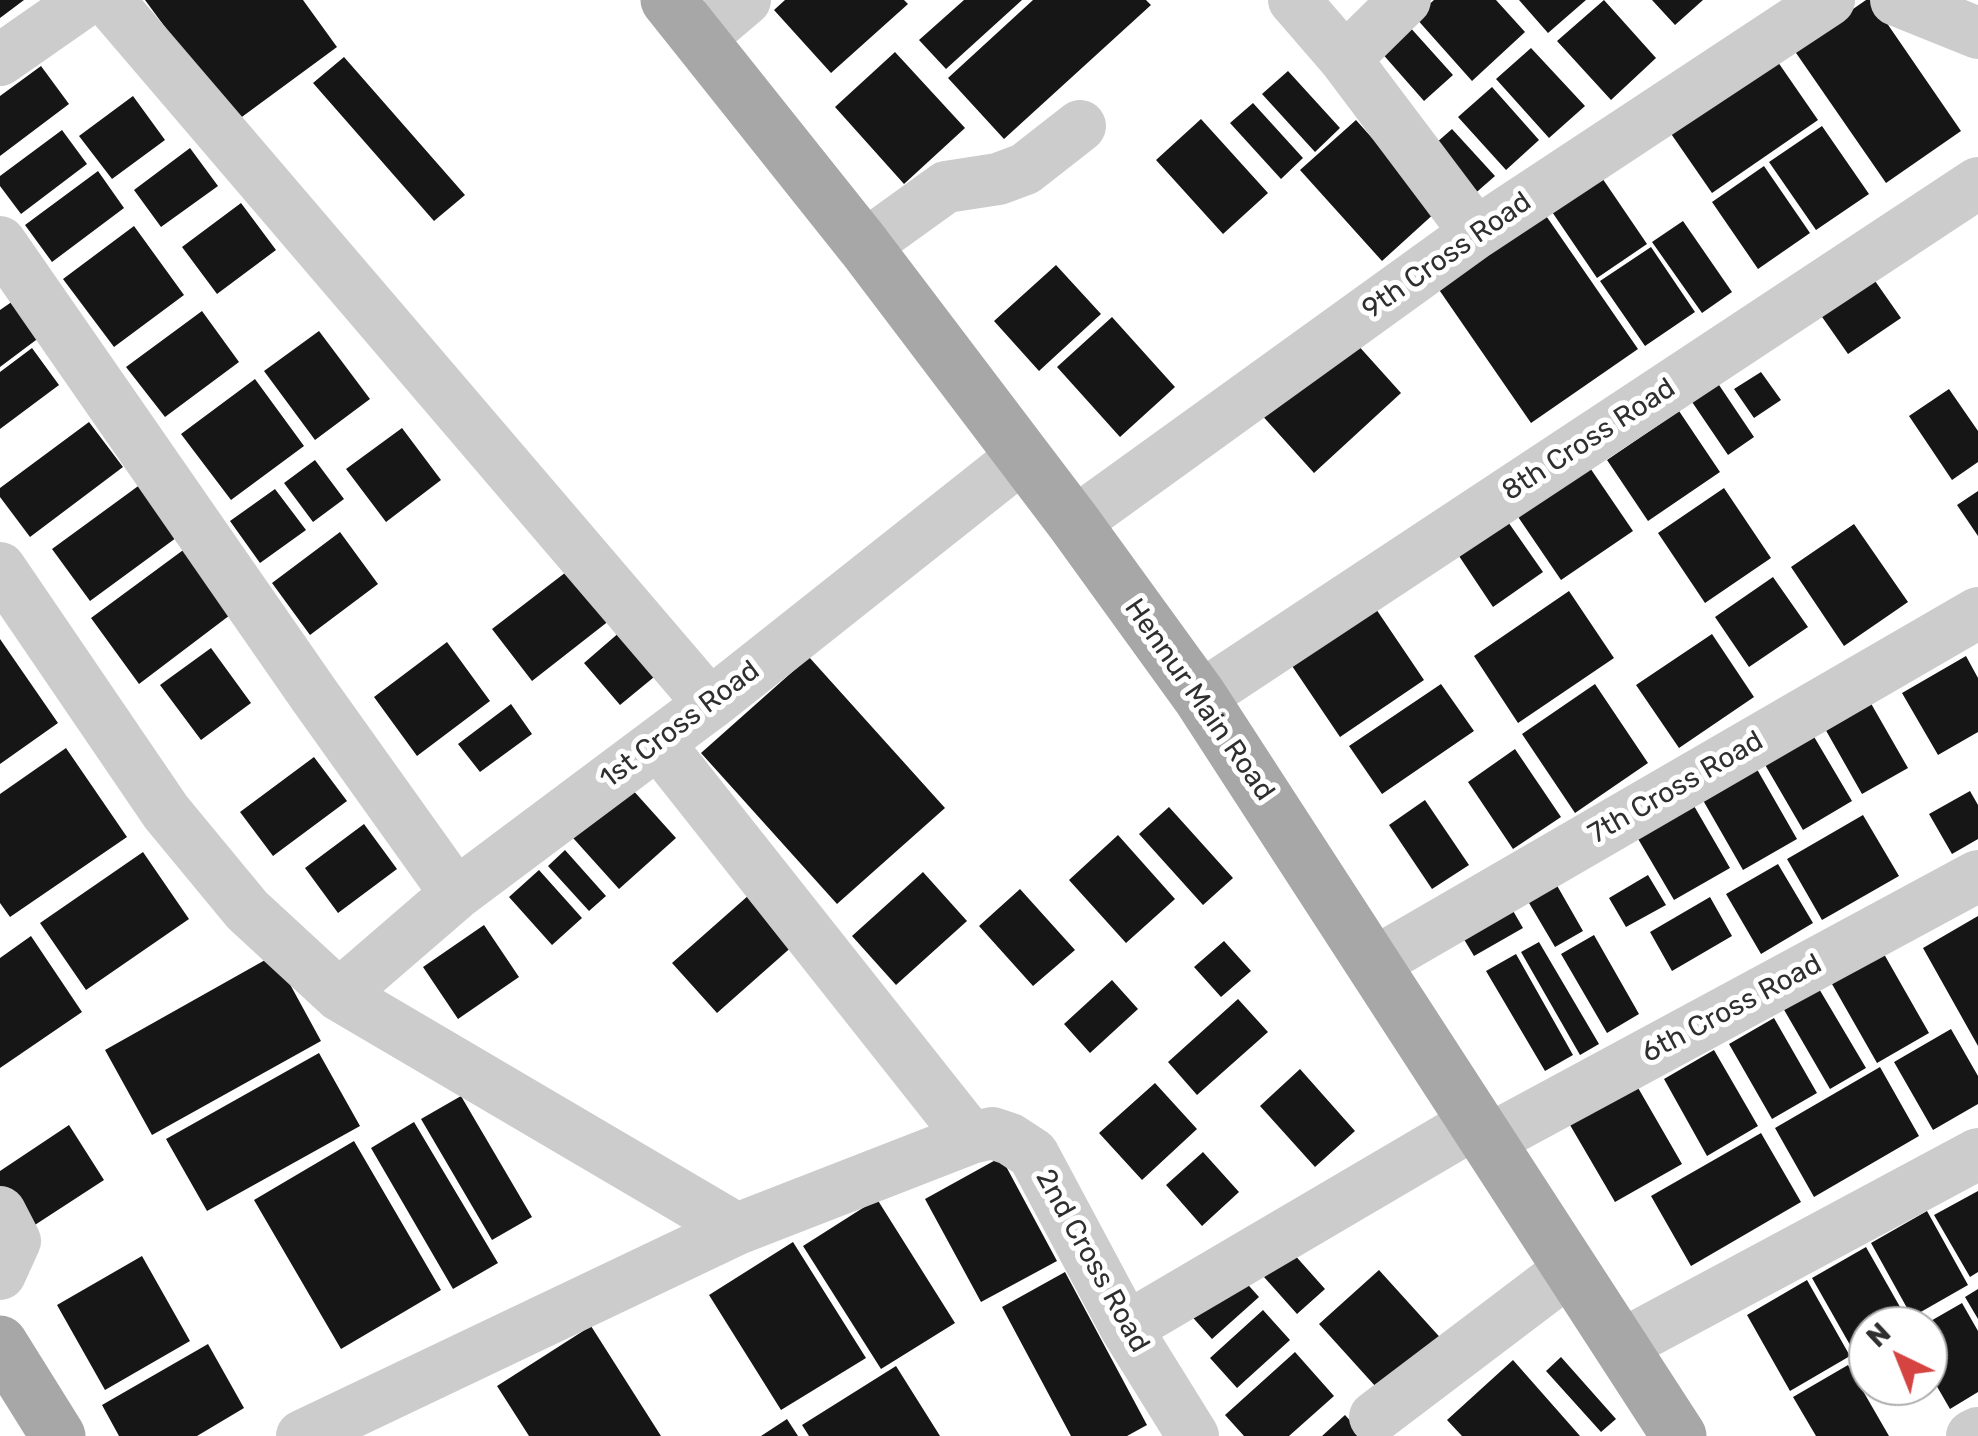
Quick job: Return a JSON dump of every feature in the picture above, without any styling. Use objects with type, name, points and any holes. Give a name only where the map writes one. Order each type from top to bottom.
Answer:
[{"type":"main road","name":"Hennur Main Road","points":[[683,19],[864,246],[1200,697],[1679,1436]]},
{"type":"main road","points":[[8,1373],[58,1436]]},
{"type":"street","points":[[683,19],[745,0]]},
{"type":"street","points":[[1294,0],[1345,59],[1476,233]]},
{"type":"street","points":[[1345,59],[1406,0]]},
{"type":"street","name":"9th Cross Road","points":[[1074,523],[1476,233],[1829,0]]},
{"type":"street","points":[[0,60],[83,2],[710,704]]},
{"type":"street","points":[[864,246],[946,187],[998,179],[1025,169],[1080,126]]},
{"type":"street","name":"8th Cross Road","points":[[1200,697],[1978,183]]},
{"type":"street","points":[[0,242],[456,894]]},
{"type":"street","name":"1st Cross Road","points":[[339,995],[456,894],[710,704],[1023,456]]},
{"type":"street","points":[[0,568],[166,812],[247,910],[339,995],[736,1229]]},
{"type":"street","name":"7th Cross Road","points":[[1374,963],[1978,613]]},
{"type":"street","points":[[658,743],[971,1138]]},
{"type":"street","name":"6th Cross Road","points":[[1126,1328],[1481,1132],[1978,876]]},
{"type":"street","name":"2nd Cross Road","points":[[302,1436],[736,1229],[992,1133],[1033,1154],[1126,1328],[1193,1436]]},
{"type":"street","points":[[1620,1346],[1978,1154]]},
{"type":"street","points":[[0,1212],[15,1241],[0,1274]]},
{"type":"street","points":[[1374,1418],[1569,1270]]},
{"type":"building","points":[[0,0],[24,0],[0,18]]},
{"type":"building","points":[[145,0],[303,0],[337,47],[235,122]]},
{"type":"building","points":[[785,0],[904,0],[908,4],[831,73],[774,10]]},
{"type":"building","points":[[964,0],[1022,0],[946,69],[919,40]]},
{"type":"building","points":[[1033,0],[1146,0],[1151,5],[1004,139],[948,78]]},
{"type":"building","points":[[1434,0],[1496,0],[1525,32],[1472,81],[1415,17]]},
{"type":"building","points":[[1519,0],[1586,0],[1548,33]]},
{"type":"building","points":[[1604,0],[1656,58],[1611,100],[1557,41]]},
{"type":"building","points":[[1652,0],[1703,0],[1675,25]]},
{"type":"building","points":[[1871,0],[1961,131],[1886,183],[1794,50]]},
{"type":"building","points":[[1408,25],[1453,75],[1424,101],[1380,51]]},
{"type":"building","points":[[1531,48],[1585,106],[1549,138],[1496,79]]},
{"type":"building","points":[[895,52],[965,128],[904,184],[835,107]]},
{"type":"building","points":[[1771,52],[1818,120],[1712,193],[1665,125]]},
{"type":"building","points":[[344,57],[465,195],[434,221],[313,83]]},
{"type":"building","points":[[41,66],[69,104],[0,156],[0,96]]},
{"type":"building","points":[[1288,71],[1340,128],[1315,152],[1262,94]]},
{"type":"building","points":[[1492,87],[1539,140],[1506,170],[1458,117]]},
{"type":"building","points":[[133,96],[165,140],[112,179],[79,136]]},
{"type":"building","points":[[1253,103],[1303,158],[1281,179],[1230,123]]},
{"type":"building","points":[[1201,119],[1268,193],[1223,234],[1156,160]]},
{"type":"building","points":[[1356,120],[1437,211],[1382,261],[1300,170]]},
{"type":"building","points":[[1822,126],[1869,194],[1816,230],[1769,162]]},
{"type":"building","points":[[1452,129],[1495,176],[1471,197],[1428,150]]},
{"type":"building","points":[[62,130],[87,164],[21,214],[0,186],[0,176]]},
{"type":"building","points":[[190,148],[218,186],[161,227],[134,190]]},
{"type":"building","points":[[1764,166],[1810,233],[1758,269],[1712,202]]},
{"type":"building","points":[[1596,169],[1647,244],[1597,278],[1546,203]]},
{"type":"building","points":[[98,171],[124,208],[52,262],[25,225]]},
{"type":"building","points":[[241,203],[276,250],[217,294],[182,247]]},
{"type":"building","points":[[1540,207],[1638,349],[1531,423],[1433,281]]},
{"type":"building","points":[[1683,221],[1732,292],[1702,313],[1652,242]]},
{"type":"building","points":[[134,226],[184,295],[114,347],[63,279]]},
{"type":"building","points":[[1651,247],[1695,312],[1645,346],[1600,281]]},
{"type":"building","points":[[1056,265],[1101,314],[1039,371],[994,321]]},
{"type":"building","points":[[1873,278],[1901,318],[1848,354],[1820,314]]},
{"type":"building","points":[[13,301],[40,337],[0,367],[0,310]]},
{"type":"building","points":[[202,311],[239,362],[165,417],[126,367]]},
{"type":"building","points":[[1112,317],[1175,387],[1120,437],[1057,367]]},
{"type":"building","points":[[319,331],[370,399],[315,440],[264,371]]},
{"type":"building","points":[[1347,333],[1401,393],[1314,473],[1259,412]]},
{"type":"building","points":[[32,348],[59,385],[0,429],[0,372]]},
{"type":"building","points":[[1761,372],[1781,400],[1754,418],[1734,389]]},
{"type":"building","points":[[255,379],[304,446],[231,500],[181,434]]},
{"type":"building","points":[[1715,379],[1754,437],[1728,455],[1688,396]]},
{"type":"building","points":[[1949,389],[1978,431],[1978,462],[1952,480],[1909,416]]},
{"type":"building","points":[[1679,411],[1720,472],[1648,521],[1607,460]]},
{"type":"building","points":[[89,422],[123,467],[30,537],[0,497],[0,488]]},
{"type":"building","points":[[402,428],[441,480],[386,522],[346,469]]},
{"type":"building","points":[[1584,459],[1633,531],[1561,580],[1512,508]]},
{"type":"building","points":[[315,460],[344,499],[313,522],[284,483]]},
{"type":"building","points":[[141,484],[180,535],[90,601],[52,549]]},
{"type":"building","points":[[1724,488],[1771,558],[1705,603],[1658,533]]},
{"type":"building","points":[[275,489],[306,530],[260,563],[230,521]]},
{"type":"building","points":[[1978,491],[1978,536],[1957,505]]},
{"type":"building","points":[[1506,519],[1543,572],[1493,607],[1457,553]]},
{"type":"building","points":[[1854,524],[1908,602],[1844,646],[1791,567]]},
{"type":"building","points":[[340,532],[378,584],[310,635],[272,583]]},
{"type":"building","points":[[190,545],[238,609],[139,684],[91,618]]},
{"type":"building","points":[[570,569],[610,620],[532,681],[492,629]]},
{"type":"building","points":[[1773,577],[1808,627],[1749,667],[1715,617]]},
{"type":"building","points":[[1569,591],[1614,658],[1518,723],[1474,656]]},
{"type":"building","points":[[1372,603],[1424,680],[1340,737],[1288,660]]},
{"type":"building","points":[[628,625],[665,668],[620,705],[584,663]]},
{"type":"building","points":[[1712,634],[1754,697],[1679,748],[1636,685]]},
{"type":"building","points":[[0,639],[58,723],[0,764]]},
{"type":"building","points":[[447,642],[490,701],[417,756],[374,697]]},
{"type":"building","points":[[211,648],[251,703],[201,740],[160,685]]},
{"type":"building","points":[[1966,656],[1978,678],[1978,732],[1938,755],[1902,693]]},
{"type":"building","points":[[809,657],[945,808],[837,904],[701,753]]},
{"type":"building","points":[[1441,684],[1474,731],[1382,794],[1349,746]]},
{"type":"building","points":[[1595,684],[1648,763],[1575,813],[1522,734]]},
{"type":"building","points":[[1869,700],[1908,768],[1862,794],[1824,727]]},
{"type":"building","points":[[511,704],[532,734],[480,772],[458,744]]},
{"type":"building","points":[[1813,735],[1852,801],[1803,830],[1764,763]]},
{"type":"building","points":[[66,748],[127,837],[10,917],[0,903],[0,794]]},
{"type":"building","points":[[1515,749],[1561,817],[1513,849],[1468,782]]},
{"type":"building","points":[[314,757],[347,801],[273,856],[240,812]]},
{"type":"building","points":[[1754,764],[1797,839],[1743,870],[1700,795]]},
{"type":"building","points":[[622,778],[676,838],[619,889],[565,829]]},
{"type":"building","points":[[1970,791],[1978,805],[1978,839],[1952,854],[1929,814]]},
{"type":"building","points":[[1690,799],[1730,868],[1674,900],[1634,832]]},
{"type":"building","points":[[1425,800],[1469,865],[1432,889],[1389,825]]},
{"type":"building","points":[[1169,807],[1233,878],[1203,905],[1139,834]]},
{"type":"building","points":[[1863,815],[1899,876],[1822,920],[1787,859]]},
{"type":"building","points":[[364,824],[397,869],[338,913],[305,868]]},
{"type":"building","points":[[1118,835],[1175,899],[1126,943],[1069,880]]},
{"type":"building","points":[[565,850],[606,896],[589,911],[548,866]]},
{"type":"building","points":[[143,852],[189,919],[86,990],[40,923]]},
{"type":"building","points":[[1778,864],[1813,923],[1761,954],[1726,894]]},
{"type":"building","points":[[539,870],[582,918],[552,945],[509,897]]},
{"type":"building","points":[[923,872],[967,921],[896,985],[852,936]]},
{"type":"building","points":[[1551,875],[1583,931],[1555,947],[1522,891]]},
{"type":"building","points":[[1648,875],[1666,905],[1626,927],[1609,898]]},
{"type":"building","points":[[1020,889],[1075,950],[1033,986],[979,926]]},
{"type":"building","points":[[749,895],[795,944],[717,1013],[672,963]]},
{"type":"building","points":[[1505,897],[1523,928],[1474,956],[1456,926]]},
{"type":"building","points":[[1710,897],[1732,936],[1672,971],[1650,932]]},
{"type":"building","points":[[1978,916],[1978,1046],[1923,948]]},
{"type":"building","points":[[484,925],[519,977],[458,1019],[423,967]]},
{"type":"building","points":[[1594,935],[1639,1014],[1607,1033],[1561,954]]},
{"type":"building","points":[[31,936],[82,1012],[0,1068],[0,958]]},
{"type":"building","points":[[1224,941],[1251,971],[1221,997],[1194,967]]},
{"type":"building","points":[[1539,942],[1599,1044],[1580,1055],[1521,952]]},
{"type":"building","points":[[1880,947],[1929,1033],[1877,1063],[1828,977]]},
{"type":"building","points":[[1516,954],[1573,1055],[1545,1071],[1486,971]]},
{"type":"building","points":[[274,955],[321,1041],[152,1135],[105,1050]]},
{"type":"building","points":[[1112,980],[1138,1009],[1090,1053],[1064,1024]]},
{"type":"building","points":[[1818,987],[1866,1068],[1830,1089],[1783,1008]]},
{"type":"building","points":[[1238,999],[1268,1032],[1197,1095],[1168,1062]]},
{"type":"building","points":[[1774,1018],[1817,1093],[1772,1119],[1729,1044]]},
{"type":"building","points":[[1951,1029],[1978,1076],[1978,1104],[1933,1130],[1894,1062]]},
{"type":"building","points":[[1714,1050],[1758,1126],[1707,1156],[1664,1079]]},
{"type":"building","points":[[319,1053],[360,1126],[207,1211],[166,1139]]},
{"type":"building","points":[[1880,1067],[1919,1136],[1814,1197],[1775,1128]]},
{"type":"building","points":[[1300,1069],[1355,1131],[1315,1167],[1260,1106]]},
{"type":"building","points":[[1155,1083],[1197,1129],[1142,1180],[1099,1133]]},
{"type":"building","points":[[1637,1086],[1682,1164],[1615,1202],[1570,1125]]},
{"type":"building","points":[[461,1096],[532,1217],[492,1240],[421,1119]]},
{"type":"building","points":[[414,1122],[498,1263],[453,1289],[371,1148]]},
{"type":"building","points":[[69,1125],[104,1180],[21,1234],[0,1201],[0,1171]]},
{"type":"building","points":[[1761,1133],[1801,1202],[1691,1266],[1651,1196]]},
{"type":"building","points":[[354,1141],[441,1290],[341,1349],[254,1200]]},
{"type":"building","points":[[1203,1152],[1239,1192],[1202,1226],[1166,1185]]},
{"type":"building","points":[[1001,1157],[1057,1261],[981,1302],[925,1199]]},
{"type":"building","points":[[1978,1191],[1978,1272],[1970,1277],[1934,1215]]},
{"type":"building","points":[[877,1199],[955,1323],[881,1369],[803,1246]]},
{"type":"building","points":[[1927,1211],[1968,1285],[1931,1306],[1906,1306],[1871,1243]]},
{"type":"building","points":[[793,1242],[866,1358],[781,1410],[709,1295]]},
{"type":"building","points":[[1866,1247],[1899,1306],[1848,1306],[1848,1341],[1812,1278]]},
{"type":"building","points":[[1292,1252],[1325,1289],[1297,1314],[1264,1277]]},
{"type":"building","points":[[142,1256],[190,1341],[105,1390],[57,1305]]},
{"type":"building","points":[[1233,1268],[1259,1297],[1212,1339],[1187,1311]]},
{"type":"building","points":[[1379,1270],[1446,1344],[1386,1398],[1319,1324]]},
{"type":"building","points":[[1065,1272],[1147,1425],[1127,1436],[1071,1436],[1002,1307]]},
{"type":"building","points":[[1807,1280],[1848,1357],[1790,1391],[1747,1315]]},
{"type":"building","points":[[1978,1289],[1978,1319],[1965,1297]]},
{"type":"building","points":[[1962,1303],[1978,1331],[1978,1392],[1950,1409],[1948,1406],[1948,1311]]},
{"type":"building","points":[[1263,1310],[1290,1340],[1237,1388],[1210,1358]]},
{"type":"building","points":[[591,1326],[661,1436],[529,1436],[497,1386]]},
{"type":"building","points":[[208,1344],[244,1408],[197,1436],[119,1436],[102,1405]]},
{"type":"building","points":[[1295,1352],[1334,1396],[1289,1436],[1244,1436],[1225,1415]]},
{"type":"building","points":[[1561,1357],[1616,1419],[1601,1432],[1546,1371]]},
{"type":"building","points":[[1513,1360],[1580,1436],[1462,1436],[1447,1420]]},
{"type":"building","points":[[1848,1365],[1848,1406],[1872,1406],[1889,1436],[1816,1436],[1793,1397]]},
{"type":"building","points":[[896,1366],[940,1436],[809,1436],[802,1425]]},
{"type":"building","points":[[1345,1415],[1364,1436],[1322,1436]]},
{"type":"building","points":[[787,1419],[798,1436],[761,1436]]}]
